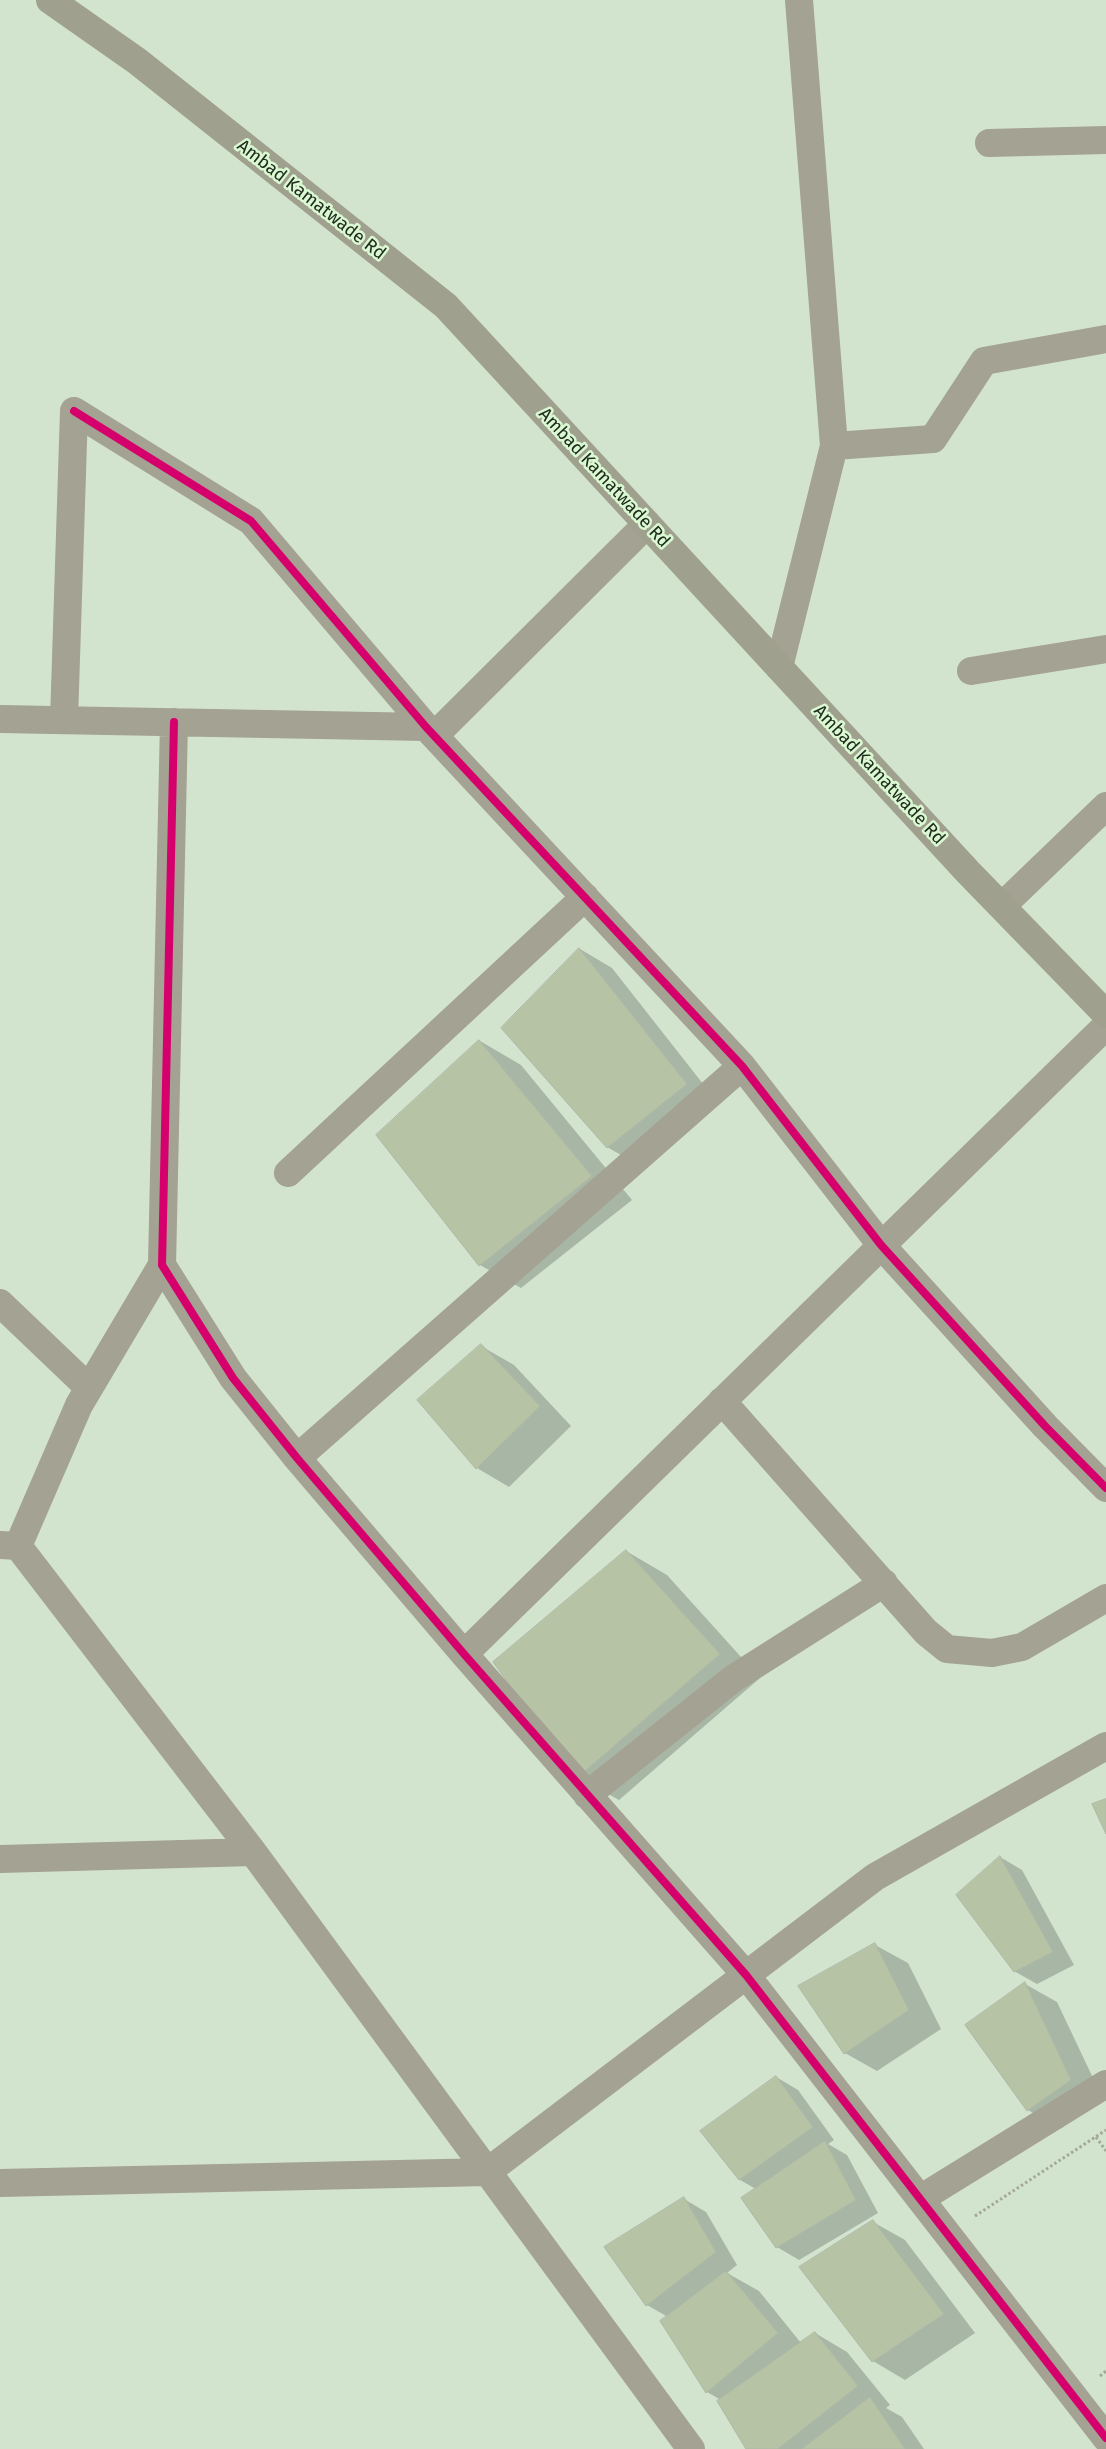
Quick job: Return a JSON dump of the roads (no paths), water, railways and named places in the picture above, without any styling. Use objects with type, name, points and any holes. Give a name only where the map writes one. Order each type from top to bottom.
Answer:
[{"type":"street","name":"Ambad Kamatwade Rd","points":[[50,0],[136,60],[446,306],[1002,906],[1106,1014]]},
{"type":"street","points":[[780,667],[834,446],[799,0]]},
{"type":"street","points":[[989,143],[1106,140]]},
{"type":"street","points":[[834,446],[933,439],[984,361],[1106,338]]},
{"type":"street","points":[[64,720],[74,411],[251,521],[430,731],[742,1066],[881,1245],[1045,1426],[1106,1488]]},
{"type":"street","points":[[0,719],[174,722],[430,731],[647,524]]},
{"type":"street","points":[[971,671],[1106,649]]},
{"type":"street","points":[[174,722],[162,1265],[79,1405],[9,1546],[253,1852],[691,2449]]},
{"type":"street","points":[[1002,906],[1106,806]]},
{"type":"street","points":[[288,1173],[585,897]]},
{"type":"street","points":[[464,1654],[1106,1026]]},
{"type":"street","points":[[297,1458],[742,1066]]},
{"type":"street","points":[[162,1265],[233,1378],[297,1458],[464,1654],[746,1975],[1106,2438]]},
{"type":"street","points":[[0,1303],[89,1388]]},
{"type":"street","points":[[722,1401],[926,1632],[947,1649],[992,1653],[1022,1647],[1106,1598]]},
{"type":"street","points":[[587,1795],[734,1678],[884,1583]]},
{"type":"street","points":[[0,2183],[487,2172],[875,1877],[1106,1746]]},
{"type":"street","points":[[0,1859],[253,1852]]},
{"type":"street","points":[[920,2199],[1106,2084]]}]
